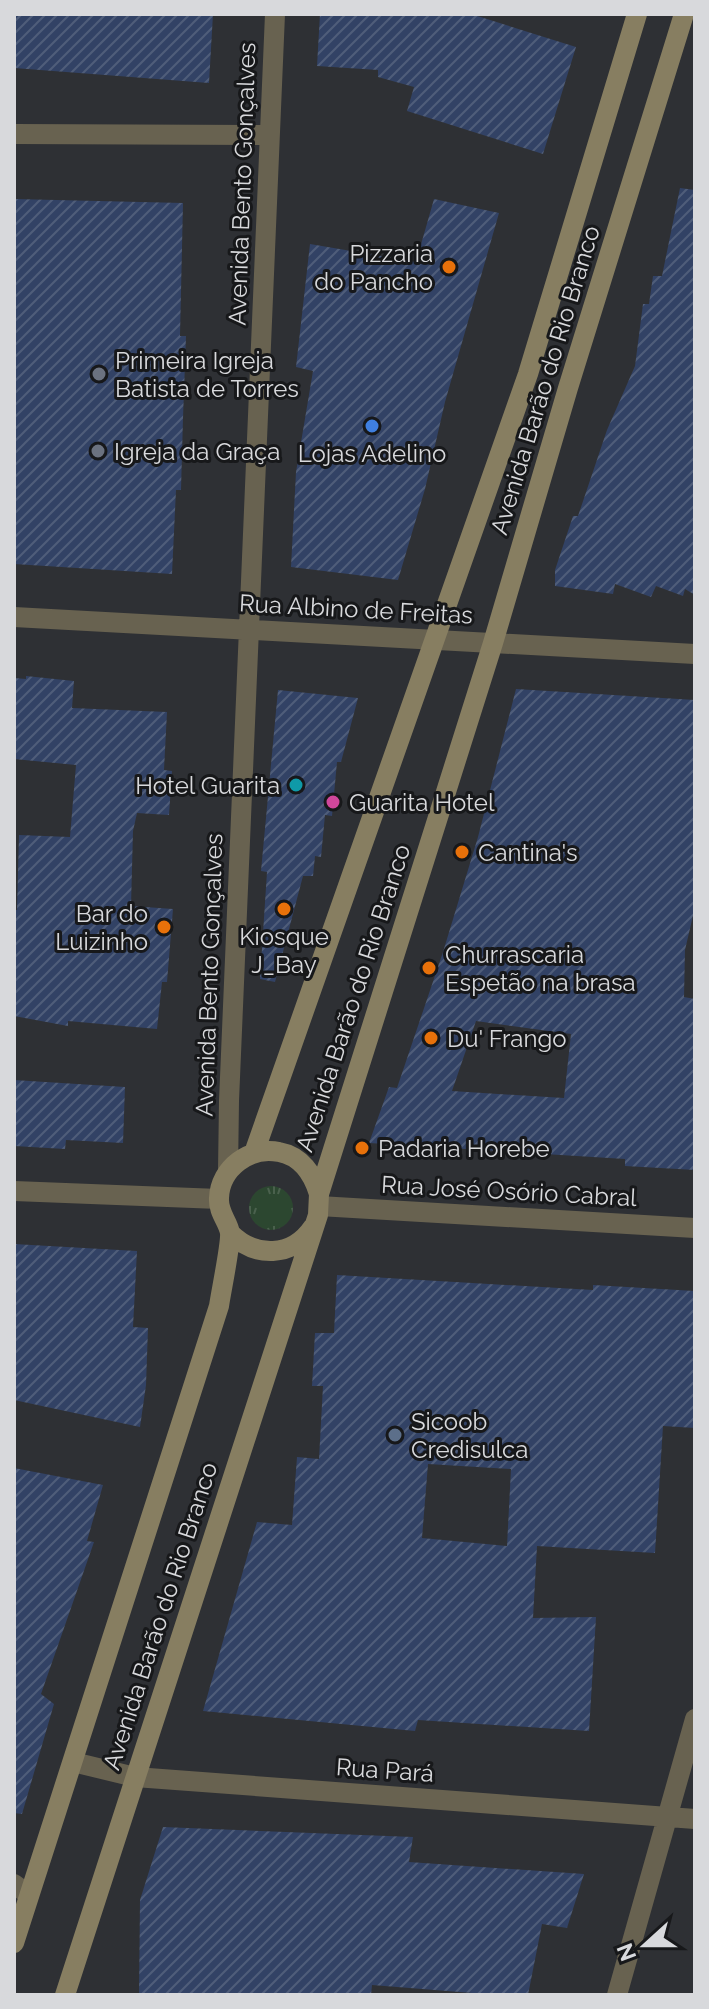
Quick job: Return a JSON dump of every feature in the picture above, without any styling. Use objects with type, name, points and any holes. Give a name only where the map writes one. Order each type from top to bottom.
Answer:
[{"type":"main road","name":"Avenida Barão do Rio Branco","points":[[254,1153],[528,374],[637,14]]},
{"type":"main road","name":"Avenida Barão do Rio Branco","points":[[65,1995],[318,1208],[684,14]]},
{"type":"main road","points":[[219,1199],[221,1184],[228,1171],[254,1153],[283,1152],[307,1168],[315,1180],[318,1208],[298,1243],[275,1252],[250,1248],[230,1233]]},
{"type":"main road","name":"Avenida Barão do Rio Branco","points":[[14,1943],[21,1889],[73,1762],[219,1306],[230,1233],[221,1217],[219,1199]]},
{"type":"street","name":"Avenida Bento Gonçalves","points":[[228,1171],[275,14]]},
{"type":"street","points":[[14,134],[269,135]]},
{"type":"street","name":"Rua Albino de Freitas","points":[[14,617],[695,654]]},
{"type":"street","points":[[14,1191],[219,1199]]},
{"type":"street","name":"Rua José Osório Cabral","points":[[318,1208],[695,1228]]},
{"type":"street","points":[[617,1995],[695,1719]]},
{"type":"street","name":"Rua Pará","points":[[73,1762],[135,1777],[695,1819]]},
{"type":"green space","points":[[271,1186],[287,1192],[293,1208],[287,1224],[271,1230],[255,1224],[249,1208],[255,1192]]},
{"type":"building","points":[[14,14],[213,14],[209,83],[14,68]]},
{"type":"building","points":[[320,14],[471,14],[576,47],[543,154],[407,111],[414,87],[378,77],[378,70],[317,66]]},
{"type":"building","points":[[680,188],[695,190],[695,595],[685,589],[683,596],[656,586],[651,597],[615,584],[613,594],[555,586],[555,570],[573,516],[578,516],[607,430],[635,366],[643,304],[649,304],[653,276],[662,276]]},
{"type":"building","points":[[14,199],[183,203],[180,336],[186,336],[181,490],[176,490],[172,574],[14,564]]},
{"type":"building","points":[[434,199],[499,213],[398,580],[291,567],[296,472],[313,371],[296,367],[310,244],[416,262]]},
{"type":"building","points":[[26,676],[74,681],[72,708],[167,712],[164,770],[172,771],[169,815],[137,813],[133,831],[131,906],[173,909],[167,982],[162,982],[157,1029],[68,1021],[68,1026],[14,1016],[14,910],[17,910],[19,835],[70,837],[76,765],[14,759],[14,678],[26,679]]},
{"type":"building","points":[[516,689],[695,700],[695,907],[685,950],[684,997],[695,999],[695,1170],[625,1166],[625,1159],[369,1143],[389,1087],[397,1088],[478,837]],"holes":[[[476,1021],[571,1034],[564,1098],[452,1091]]]},
{"type":"building","name":"Hotel Guarita","points":[[278,690],[358,698],[341,762],[337,762],[332,816],[325,815],[321,857],[315,856],[313,876],[303,876],[275,982],[260,979],[267,872],[261,871]]},
{"type":"building","points":[[14,1080],[125,1087],[123,1143],[66,1140],[65,1149],[14,1146]]},
{"type":"building","points":[[14,1244],[137,1251],[133,1327],[148,1328],[146,1385],[140,1427],[14,1400]]},
{"type":"building","points":[[337,1275],[593,1290],[593,1285],[695,1291],[695,1428],[663,1426],[655,1553],[537,1546],[533,1618],[596,1617],[589,1731],[418,1720],[415,1731],[203,1711],[257,1522],[292,1525],[297,1457],[319,1459],[323,1386],[312,1386],[315,1333],[334,1333]],"holes":[[[428,1464],[511,1469],[507,1546],[422,1538]]]},
{"type":"building","points":[[14,1468],[103,1485],[87,1541],[94,1542],[41,1694],[54,1704],[22,1814],[14,1813]]},
{"type":"building","points":[[163,1827],[413,1837],[409,1862],[584,1874],[567,1928],[542,1924],[528,1995],[372,1985],[371,1995],[139,1995],[140,1900]]},
{"type":"place","name":"Pizzaria do Pancho","points":[[449,267]]},
{"type":"place","name":"Primeira Igreja Batista de Torres","points":[[99,374]]},
{"type":"place","name":"Lojas Adelino","points":[[372,426]]},
{"type":"place","name":"Igreja da Graça","points":[[98,451]]},
{"type":"place","name":"Hotel Guarita","points":[[296,785]]},
{"type":"place","name":"Guarita Hotel","points":[[333,802]]},
{"type":"place","name":"Cantina's","points":[[462,852]]},
{"type":"place","name":"Kiosque J_Bay","points":[[284,909]]},
{"type":"place","name":"Bar do Luizinho","points":[[164,927]]},
{"type":"place","name":"Churrascaria Espetão na brasa","points":[[429,968]]},
{"type":"place","name":"Du' Frango","points":[[431,1038]]},
{"type":"place","name":"Padaria Horebe","points":[[362,1148]]},
{"type":"place","name":"Sicoob Credisulca","points":[[395,1435]]}]
